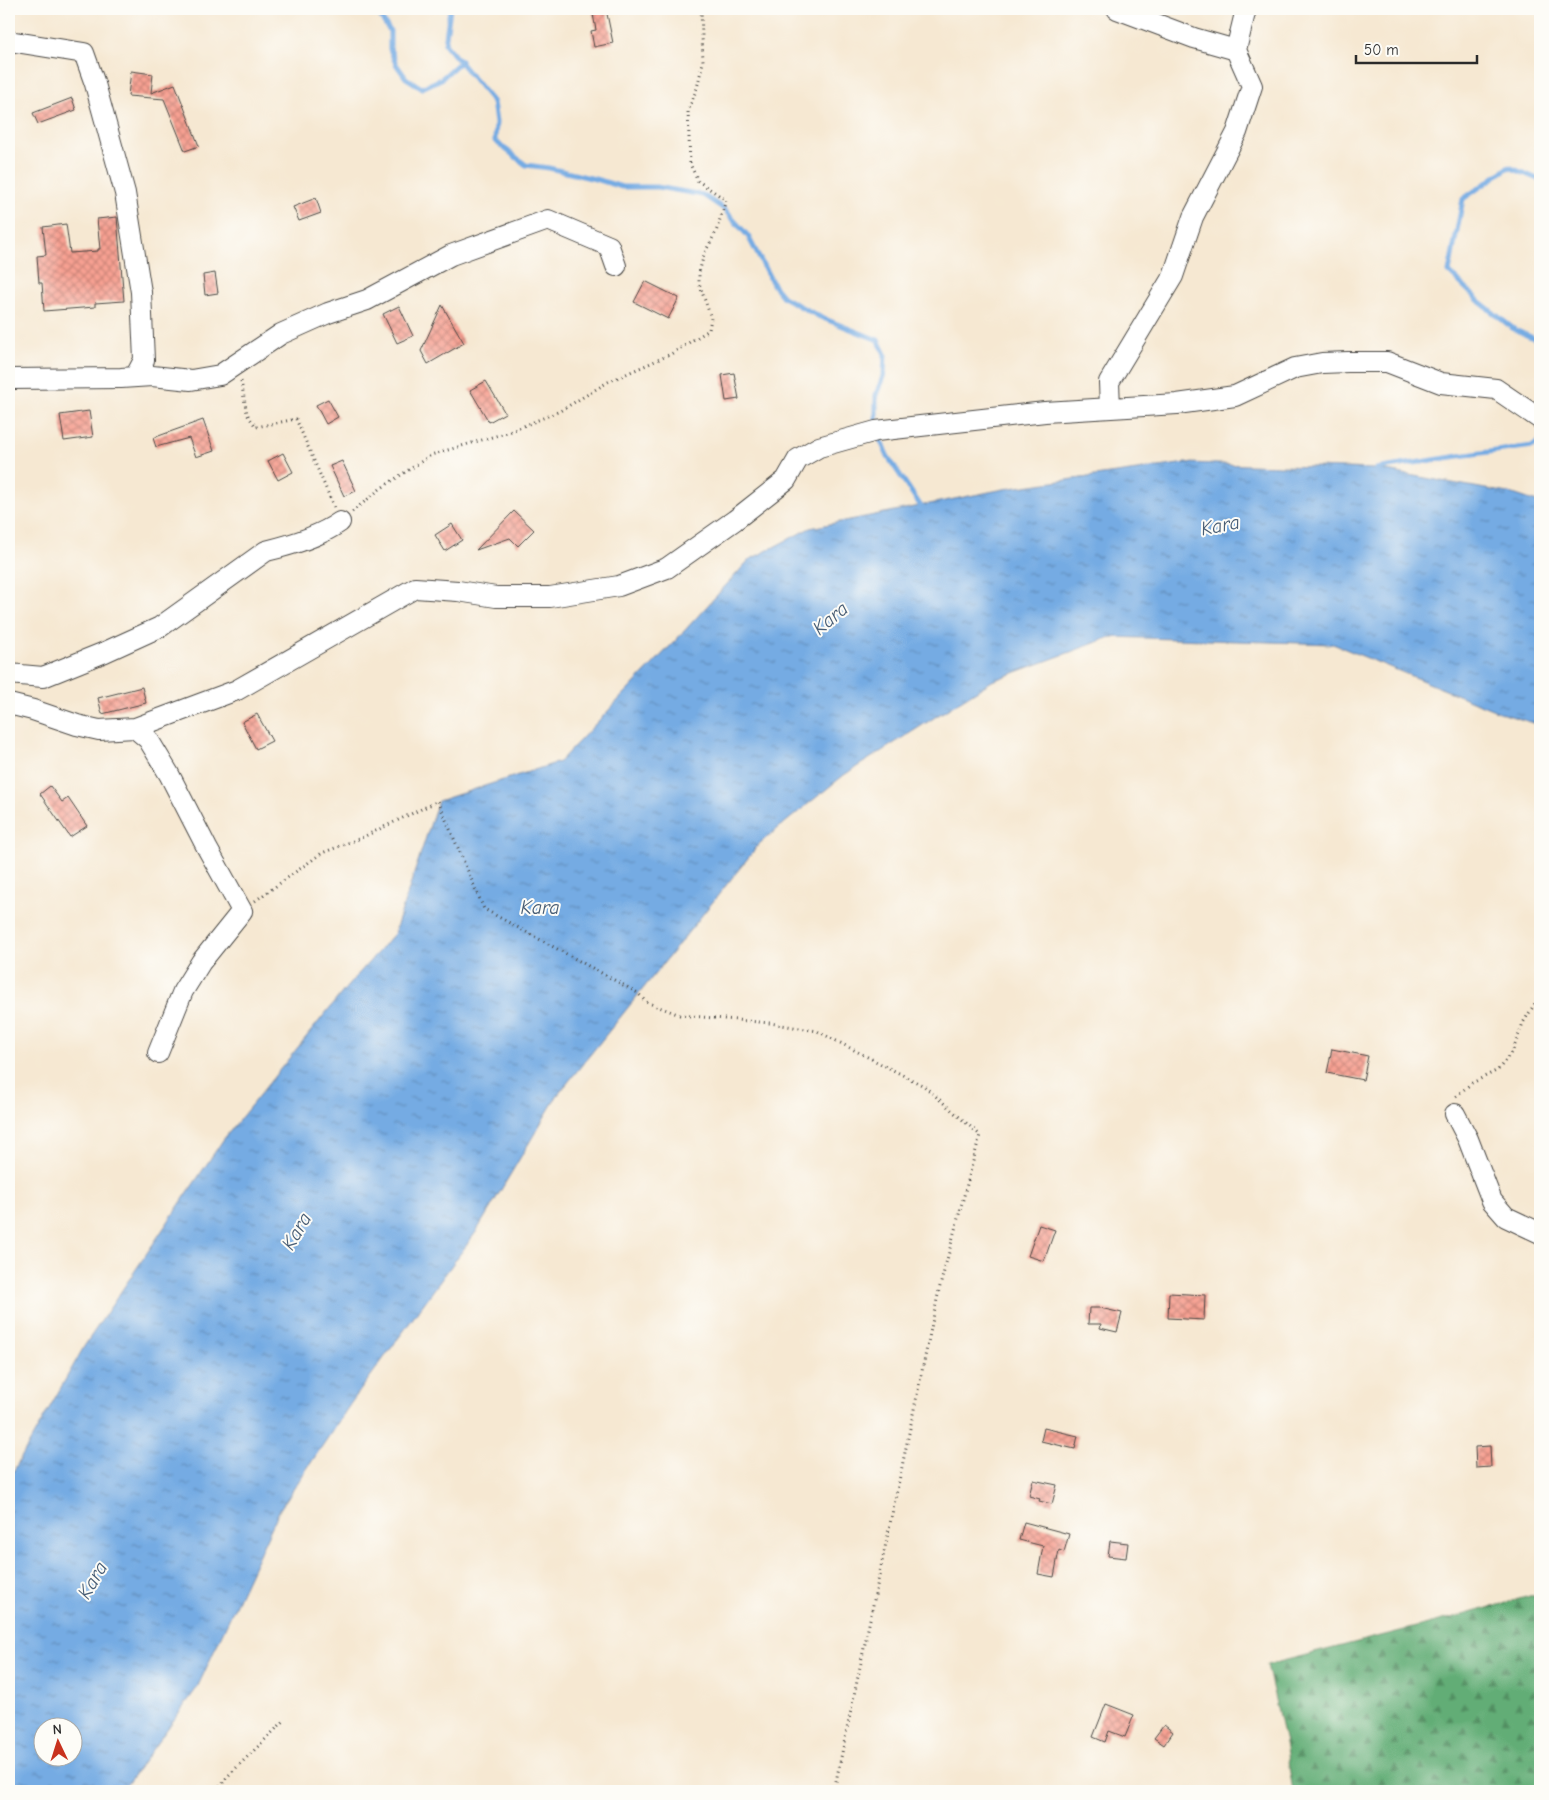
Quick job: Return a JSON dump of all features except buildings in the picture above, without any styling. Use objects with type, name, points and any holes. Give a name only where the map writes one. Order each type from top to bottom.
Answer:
[{"type":"street","points":[[1117,9],[1194,38],[1236,50]]},
{"type":"street","points":[[1110,408],[1109,382],[1173,276],[1193,217],[1237,132],[1252,86],[1236,50],[1246,9]]},
{"type":"street","points":[[9,40],[84,53],[98,92],[125,193],[142,292],[144,360],[135,377]]},
{"type":"street","points":[[9,379],[152,376],[191,380],[220,375],[281,334],[328,313],[367,300],[451,255],[548,220],[609,246],[616,266]]},
{"type":"street","points":[[9,704],[99,730],[135,728],[237,690],[415,588],[458,591],[496,597],[550,596],[619,586],[667,568],[735,520],[786,480],[798,459],[819,447],[876,431],[1045,412],[1177,404],[1235,396],[1296,368],[1322,363],[1387,362],[1441,383],[1496,389],[1540,418]]},
{"type":"street","points":[[9,674],[43,677],[160,627],[266,551],[283,547],[328,530],[340,522]]},
{"type":"street","points":[[135,728],[148,739],[169,774],[242,911],[201,962],[183,991],[158,1053]]},
{"type":"street","points":[[1455,1114],[1468,1139],[1492,1201],[1506,1218],[1540,1233]]},
{"type":"path","points":[[237,364],[247,414],[256,428],[296,419],[340,522],[380,489],[431,455],[509,432],[560,411],[608,382],[671,354],[709,330],[711,318],[699,283],[699,273],[704,254],[716,232],[726,200],[698,181],[690,164],[688,110],[697,88],[703,62],[701,9]]},
{"type":"path","points":[[242,911],[322,853],[361,838],[438,801],[484,909],[638,993],[646,1002],[680,1015],[770,1023],[817,1031],[924,1086],[980,1135],[938,1290],[834,1791]]},
{"type":"path","points":[[1455,1114],[1456,1095],[1472,1083],[1498,1070],[1513,1050],[1523,1023],[1540,996]]},
{"type":"path","points":[[217,1791],[227,1777],[286,1719]]},
{"type":"green space","points":[[1540,1593],[1540,1791],[1293,1791],[1285,1743],[1267,1665],[1459,1616]]},
{"type":"water","name":"Kara","points":[[1186,463],[1376,469],[1513,494],[1540,503],[1540,725],[1504,714],[1333,644],[1111,637],[992,681],[844,775],[760,843],[557,1096],[476,1232],[351,1403],[280,1509],[197,1688],[122,1791],[9,1791],[9,1479],[85,1345],[223,1140],[345,989],[394,934],[438,801],[559,762],[676,640],[749,560],[810,528],[1004,489]]},
{"type":"waterway","points":[[375,9],[390,31],[390,49],[396,64],[406,78],[422,88],[441,79],[461,61]]},
{"type":"waterway","points":[[450,9],[445,44],[493,102],[496,122],[495,141],[526,165],[549,168],[622,187],[657,187],[703,195],[724,209],[748,236],[774,286],[783,297],[820,317],[878,340],[885,354],[884,374],[876,395],[876,427]]},
{"type":"waterway","points":[[1540,180],[1509,167],[1463,199],[1449,272],[1480,302],[1515,330],[1540,341]]},
{"type":"waterway","points":[[878,435],[888,457],[924,511]]},
{"type":"waterway","points":[[1376,469],[1533,446],[1540,441]]}]
